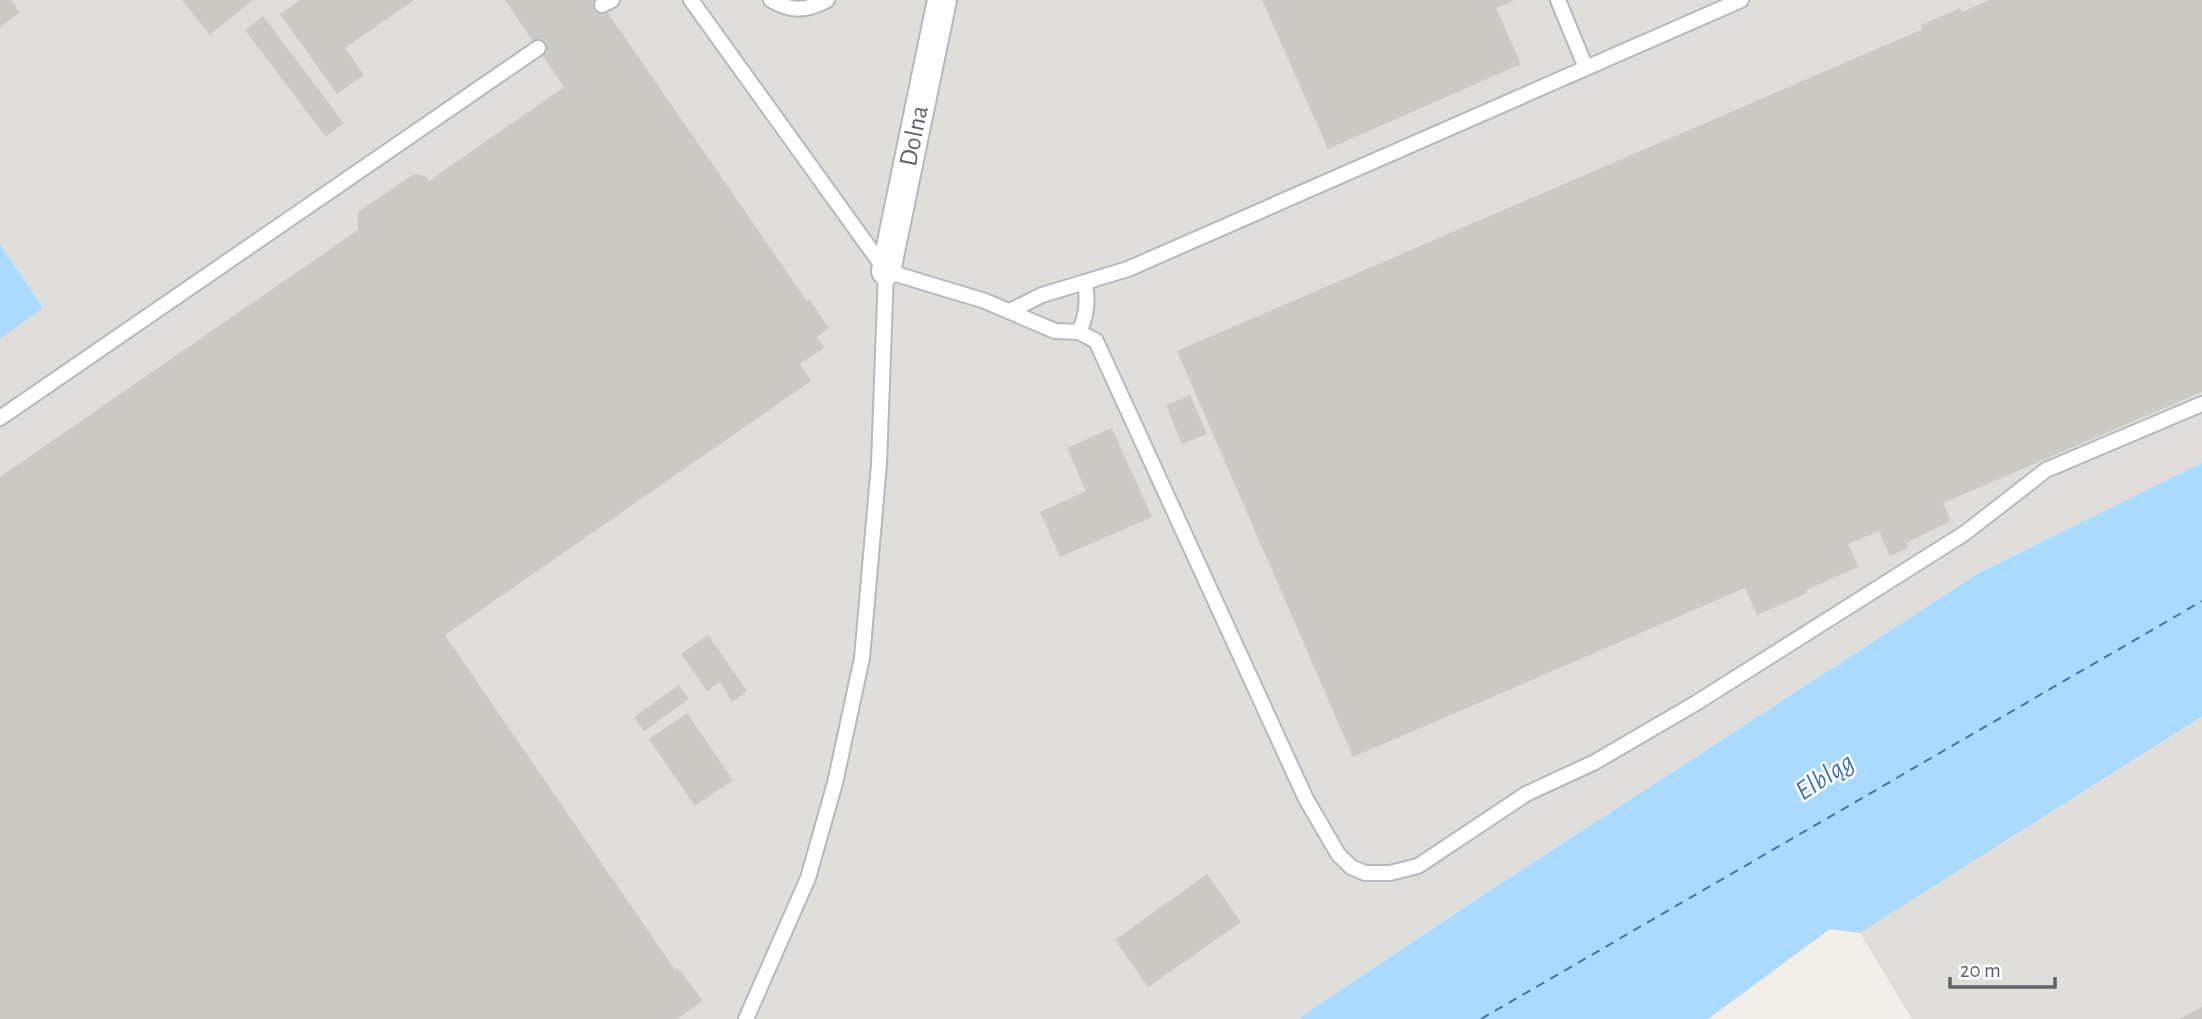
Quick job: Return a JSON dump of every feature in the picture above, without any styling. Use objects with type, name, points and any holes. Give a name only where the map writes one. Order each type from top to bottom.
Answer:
[{"type":"street","name":"Dolna","points":[[886,271],[942,0]]},
{"type":"lane","points":[[691,0],[886,271],[1010,311],[1055,331],[1079,332],[1096,341],[1306,799],[1338,854],[1352,867],[1365,873],[1390,873],[1418,866],[1526,794],[1595,762],[1719,688],[1965,533],[2046,470],[2202,404]]},
{"type":"lane","points":[[771,0],[781,6],[798,10],[813,8],[827,0]]},
{"type":"lane","points":[[1558,0],[1586,68]]},
{"type":"lane","points":[[1010,311],[1042,295],[1128,269],[1741,0]]},
{"type":"lane","points":[[0,418],[538,48]]},
{"type":"lane","points":[[747,1019],[808,878],[835,783],[862,658],[878,464],[886,271]]},
{"type":"lane","points":[[1079,332],[1086,319],[1088,299],[1085,282]]},
{"type":"shaded area","points":[[0,0],[2202,0],[2202,463],[1979,573],[1488,892],[1298,1019],[0,1019],[0,339],[43,308],[0,245]]},
{"type":"shaded area","points":[[2202,718],[2202,1019],[1912,1019],[1860,933]]},
{"type":"water","points":[[0,245],[43,308],[0,339]]},
{"type":"water","name":"Elbląg","points":[[2202,463],[2202,717],[1860,933],[1830,929],[1708,1019],[1298,1019],[1488,892],[1979,573]]},
{"type":"building","points":[[0,0],[11,0],[20,13],[0,27]]},
{"type":"building","points":[[182,0],[253,0],[210,35]]},
{"type":"building","points":[[300,0],[414,0],[345,48],[364,75],[337,94],[280,14]]},
{"type":"building","points":[[505,0],[599,0],[807,301],[810,300],[829,328],[817,337],[824,348],[800,364],[811,381],[445,635],[675,970],[678,968],[703,1001],[677,1019],[0,1019],[0,477],[358,230],[358,212],[414,174],[426,176],[429,181],[564,87]]},
{"type":"building","points":[[1262,0],[1515,0],[1496,8],[1521,64],[1328,149]]},
{"type":"building","points":[[1989,0],[2202,0],[2202,392],[1943,503],[1951,521],[1906,543],[1908,548],[1890,556],[1879,531],[1848,544],[1858,567],[1757,615],[1745,588],[1353,757],[1177,351],[1923,29],[1921,25],[1960,8],[1962,12]]},
{"type":"building","points":[[263,16],[344,123],[326,137],[245,30]]},
{"type":"building","points":[[1190,395],[1207,434],[1182,444],[1166,405]]},
{"type":"building","points":[[1112,428],[1152,517],[1060,557],[1040,512],[1086,491],[1067,448]]},
{"type":"building","points":[[708,635],[747,691],[732,702],[720,682],[707,691],[681,654]]},
{"type":"building","points":[[679,685],[689,699],[644,731],[634,717]]},
{"type":"building","points":[[687,713],[733,780],[695,806],[649,739]]},
{"type":"building","points":[[1207,874],[1241,922],[1148,987],[1115,940]]},
{"type":"building","points":[[2202,1007],[2202,1019],[2179,1019]]},
{"type":"ferry route","points":[[1481,1019],[2202,601]]}]
